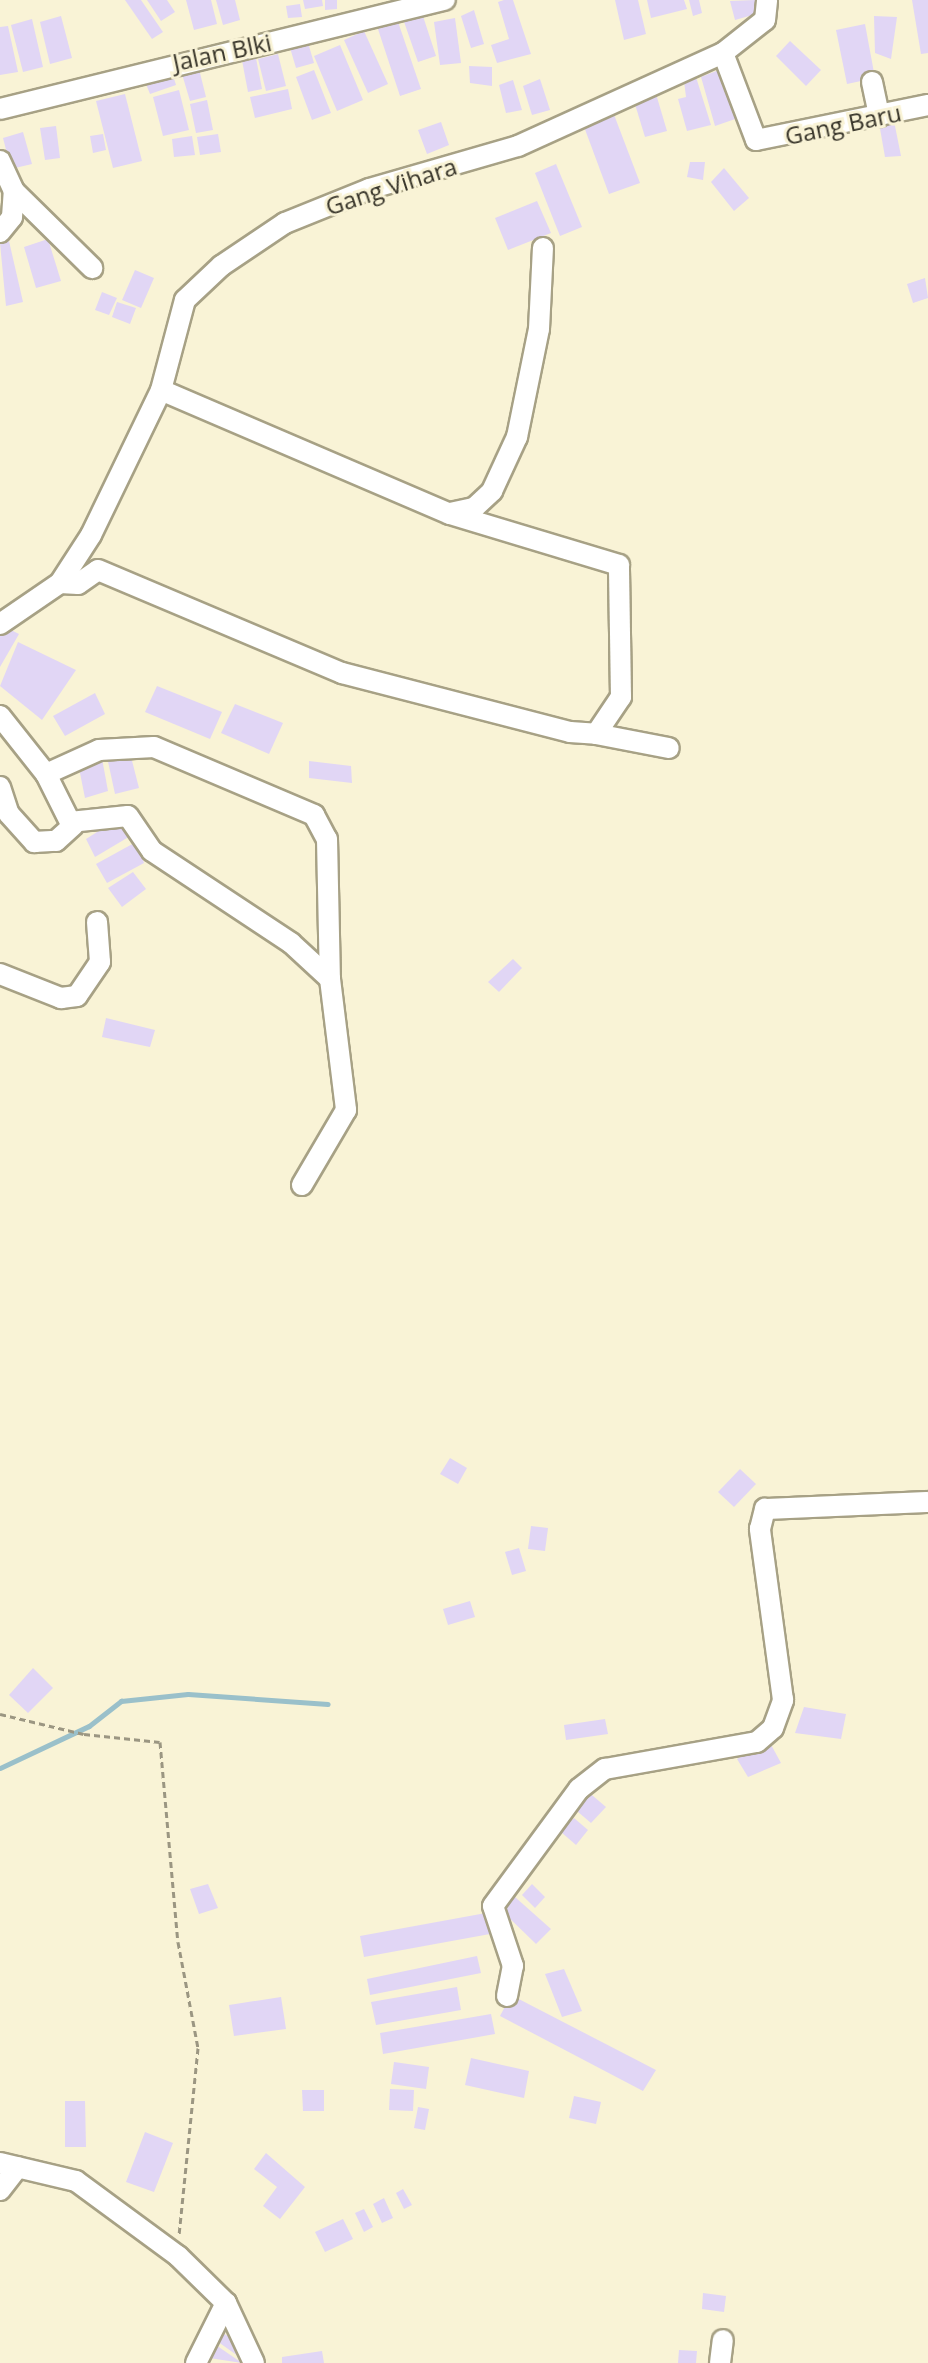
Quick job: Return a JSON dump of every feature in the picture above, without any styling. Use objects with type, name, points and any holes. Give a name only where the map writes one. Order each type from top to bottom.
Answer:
[{"type":"street","name":"Jalan Blki","points":[[0,109],[445,0]]},
{"type":"street","name":"Gang Vihara","points":[[0,624],[60,583],[161,390],[189,293],[271,231],[369,189],[525,143],[723,53],[765,20],[767,0]]},
{"type":"street","name":"Gang Baru","points":[[723,53],[753,139],[928,105]]},
{"type":"street","points":[[872,82],[879,116]]},
{"type":"street","points":[[0,161],[14,191],[92,268]]},
{"type":"street","points":[[0,232],[12,217],[14,191]]},
{"type":"street","points":[[450,514],[474,508],[492,491],[517,437],[542,314],[543,248]]},
{"type":"street","points":[[161,390],[450,514],[619,565],[621,697],[596,734]]},
{"type":"street","points":[[60,583],[78,584],[98,570],[342,673],[596,734],[669,748]]},
{"type":"street","points":[[0,716],[46,774],[74,825]]},
{"type":"street","points":[[46,774],[99,750],[154,747],[314,815],[327,839],[330,979],[347,1103],[302,1185]]},
{"type":"street","points":[[0,787],[9,814],[34,842],[56,841],[74,825],[128,816],[160,857],[291,943],[330,979]]},
{"type":"street","points":[[0,974],[61,998],[77,996],[100,962],[97,922]]},
{"type":"street","points":[[507,1996],[513,1966],[493,1906],[588,1779],[637,1760],[757,1742],[773,1728],[783,1700],[760,1529],[765,1509],[928,1502]]},
{"type":"street","points":[[0,2190],[9,2165],[83,2185],[178,2256],[226,2303],[254,2363]]},
{"type":"street","points":[[196,2363],[226,2303]]},
{"type":"street","points":[[720,2363],[723,2340]]},
{"type":"path","points":[[0,1714],[71,1727],[84,1734],[160,1742],[178,1942],[198,2048],[178,2256]]},
{"type":"building","points":[[125,0],[141,0],[163,32],[152,39]]},
{"type":"building","points":[[147,0],[167,0],[175,12],[161,21]]},
{"type":"building","points":[[186,0],[211,0],[217,24],[194,30]]},
{"type":"building","points":[[216,0],[235,0],[240,20],[223,25]]},
{"type":"building","points":[[303,0],[322,0],[323,6],[305,9]]},
{"type":"building","points":[[325,0],[337,0],[337,9],[325,10]]},
{"type":"building","points":[[513,0],[531,54],[497,63],[491,45],[509,39],[498,2]]},
{"type":"building","points":[[615,0],[638,0],[646,34],[624,40]]},
{"type":"building","points":[[647,0],[684,0],[687,9],[651,18]]},
{"type":"building","points":[[689,0],[699,0],[702,13],[693,16]]},
{"type":"building","points":[[755,0],[756,14],[735,20],[730,1]]},
{"type":"building","points":[[912,0],[928,0],[928,53],[921,54]]},
{"type":"building","points":[[300,4],[302,17],[288,18],[286,6]]},
{"type":"building","points":[[421,10],[436,56],[418,62],[402,16]]},
{"type":"building","points":[[474,10],[484,44],[471,48],[461,16]]},
{"type":"building","points":[[61,16],[72,58],[50,64],[40,22]]},
{"type":"building","points":[[396,16],[421,89],[400,96],[376,23]]},
{"type":"building","points":[[874,16],[897,17],[891,59],[875,53]]},
{"type":"building","points":[[455,18],[461,63],[440,65],[434,22]]},
{"type":"building","points":[[32,19],[43,67],[23,72],[11,25]]},
{"type":"building","points":[[865,24],[875,78],[847,84],[836,30]]},
{"type":"building","points":[[8,26],[18,72],[0,75],[0,27]]},
{"type":"building","points":[[364,31],[388,84],[368,93],[344,40]]},
{"type":"building","points":[[306,36],[314,63],[296,68],[288,41]]},
{"type":"building","points":[[790,41],[821,70],[806,86],[776,56]]},
{"type":"building","points":[[340,45],[363,100],[337,111],[314,56]]},
{"type":"building","points":[[254,48],[262,89],[248,92],[240,50]]},
{"type":"building","points":[[278,54],[286,86],[266,91],[258,59]]},
{"type":"building","points":[[469,66],[492,67],[492,86],[470,83]]},
{"type":"building","points":[[724,68],[741,117],[715,126],[701,77]]},
{"type":"building","points":[[171,69],[176,85],[150,94],[144,79]]},
{"type":"building","points":[[199,69],[206,97],[190,101],[182,74]]},
{"type":"building","points":[[314,70],[331,113],[312,120],[296,77]]},
{"type":"building","points":[[696,77],[711,125],[687,131],[678,99],[686,97],[684,81]]},
{"type":"building","points":[[540,79],[550,110],[532,115],[523,86]]},
{"type":"building","points":[[513,80],[522,110],[506,113],[499,85]]},
{"type":"building","points":[[288,89],[292,109],[255,118],[250,97]]},
{"type":"building","points":[[179,90],[189,130],[163,136],[153,97]]},
{"type":"building","points":[[125,94],[142,161],[113,168],[96,101]]},
{"type":"building","points":[[656,94],[667,131],[645,137],[634,101]]},
{"type":"building","points":[[207,100],[213,130],[196,133],[190,104]]},
{"type":"building","points":[[613,112],[640,183],[609,194],[583,124]]},
{"type":"building","points":[[894,121],[901,156],[885,157],[879,123]]},
{"type":"building","points":[[441,122],[449,145],[427,154],[418,130]]},
{"type":"building","points":[[56,126],[60,158],[45,160],[40,128]]},
{"type":"building","points":[[23,132],[32,164],[11,169],[3,138]]},
{"type":"building","points":[[103,134],[106,150],[93,153],[90,136]]},
{"type":"building","points":[[218,134],[221,152],[200,155],[197,137]]},
{"type":"building","points":[[192,136],[195,155],[174,157],[172,139]]},
{"type":"building","points":[[690,162],[705,162],[703,180],[687,177]]},
{"type":"building","points":[[556,164],[582,227],[560,236],[535,173]]},
{"type":"building","points":[[724,168],[749,198],[734,211],[711,182]]},
{"type":"building","points":[[537,201],[551,233],[508,250],[495,218]]},
{"type":"building","points":[[48,239],[61,281],[36,288],[24,247]]},
{"type":"building","points":[[9,241],[23,302],[6,306],[0,243]]},
{"type":"building","points":[[135,270],[154,278],[141,308],[122,300]]},
{"type":"building","points":[[925,278],[928,298],[913,303],[907,284]]},
{"type":"building","points":[[102,292],[117,298],[109,315],[95,310]]},
{"type":"building","points":[[117,302],[136,308],[130,324],[112,317]]},
{"type":"building","points":[[3,626],[19,634],[0,667],[0,629]]},
{"type":"building","points":[[18,642],[76,670],[42,720],[0,686]]},
{"type":"building","points":[[157,686],[222,712],[210,739],[145,712]]},
{"type":"building","points":[[95,693],[105,714],[65,736],[53,716]]},
{"type":"building","points":[[235,704],[283,723],[269,754],[221,733]]},
{"type":"building","points":[[129,749],[139,788],[115,794],[107,757]]},
{"type":"building","points":[[101,753],[108,791],[85,798],[77,758]]},
{"type":"building","points":[[309,761],[351,766],[352,783],[309,778]]},
{"type":"building","points":[[121,817],[132,835],[95,857],[86,839]]},
{"type":"building","points":[[136,842],[144,863],[107,883],[96,864]]},
{"type":"building","points":[[133,872],[146,889],[122,907],[108,888]]},
{"type":"building","points":[[513,959],[522,968],[499,992],[488,982]]},
{"type":"building","points":[[106,1018],[155,1030],[150,1047],[102,1037]]},
{"type":"building","points":[[450,1458],[467,1468],[458,1484],[440,1474]]},
{"type":"building","points":[[740,1469],[756,1484],[734,1507],[718,1492]]},
{"type":"building","points":[[531,1526],[548,1528],[545,1551],[528,1549]]},
{"type":"building","points":[[519,1548],[526,1571],[512,1575],[505,1552]]},
{"type":"building","points":[[470,1601],[475,1617],[448,1625],[443,1609]]},
{"type":"building","points":[[33,1668],[53,1688],[28,1713],[9,1695]]},
{"type":"building","points":[[804,1707],[846,1714],[841,1739],[795,1733]]},
{"type":"building","points":[[605,1719],[608,1734],[566,1740],[564,1725]]},
{"type":"building","points":[[769,1741],[781,1763],[748,1777],[737,1759]]},
{"type":"building","points":[[586,1790],[606,1807],[591,1823],[571,1806]]},
{"type":"building","points":[[574,1818],[588,1830],[576,1845],[561,1832]]},
{"type":"building","points":[[208,1884],[218,1908],[199,1914],[190,1889]]},
{"type":"building","points":[[532,1884],[545,1897],[535,1908],[522,1895]]},
{"type":"building","points":[[515,1897],[551,1929],[536,1944],[502,1911]]},
{"type":"building","points":[[486,1913],[490,1934],[364,1957],[360,1936]]},
{"type":"building","points":[[477,1956],[481,1973],[370,1995],[367,1979]]},
{"type":"building","points":[[564,1969],[582,2011],[562,2017],[545,1974]]},
{"type":"building","points":[[457,1987],[461,2010],[376,2025],[371,2002]]},
{"type":"building","points":[[511,1995],[656,2070],[643,2091],[500,2016]]},
{"type":"building","points":[[281,1997],[286,2029],[234,2036],[229,2005]]},
{"type":"building","points":[[491,2014],[495,2034],[383,2054],[380,2033]]},
{"type":"building","points":[[471,2058],[529,2071],[524,2098],[465,2085]]},
{"type":"building","points":[[394,2062],[429,2067],[426,2089],[391,2084]]},
{"type":"building","points":[[390,2089],[414,2090],[413,2111],[389,2110]]},
{"type":"building","points":[[302,2090],[324,2090],[324,2111],[303,2111]]},
{"type":"building","points":[[574,2096],[601,2102],[596,2124],[569,2118]]},
{"type":"building","points":[[65,2101],[85,2101],[86,2147],[65,2147]]},
{"type":"building","points":[[418,2107],[429,2109],[425,2130],[414,2128]]},
{"type":"building","points":[[145,2132],[173,2143],[154,2192],[126,2182]]},
{"type":"building","points":[[266,2153],[305,2187],[280,2219],[263,2206],[277,2187],[254,2169]]},
{"type":"building","points":[[403,2189],[412,2205],[404,2209],[396,2193]]},
{"type":"building","points":[[384,2198],[393,2218],[382,2223],[373,2204]]},
{"type":"building","points":[[364,2209],[373,2227],[364,2232],[355,2213]]},
{"type":"building","points":[[343,2219],[353,2239],[325,2252],[315,2232]]},
{"type":"building","points":[[703,2293],[726,2296],[724,2312],[702,2309]]},
{"type":"building","points":[[220,2331],[244,2347],[238,2356],[214,2339]]},
{"type":"building","points":[[213,2343],[242,2363],[203,2357]]},
{"type":"building","points":[[679,2350],[697,2351],[696,2363],[678,2363]]},
{"type":"building","points":[[322,2351],[324,2363],[282,2363],[282,2357]]},
{"type":"waterway","points":[[0,1768],[89,1726],[121,1701],[188,1694],[328,1704]]}]
